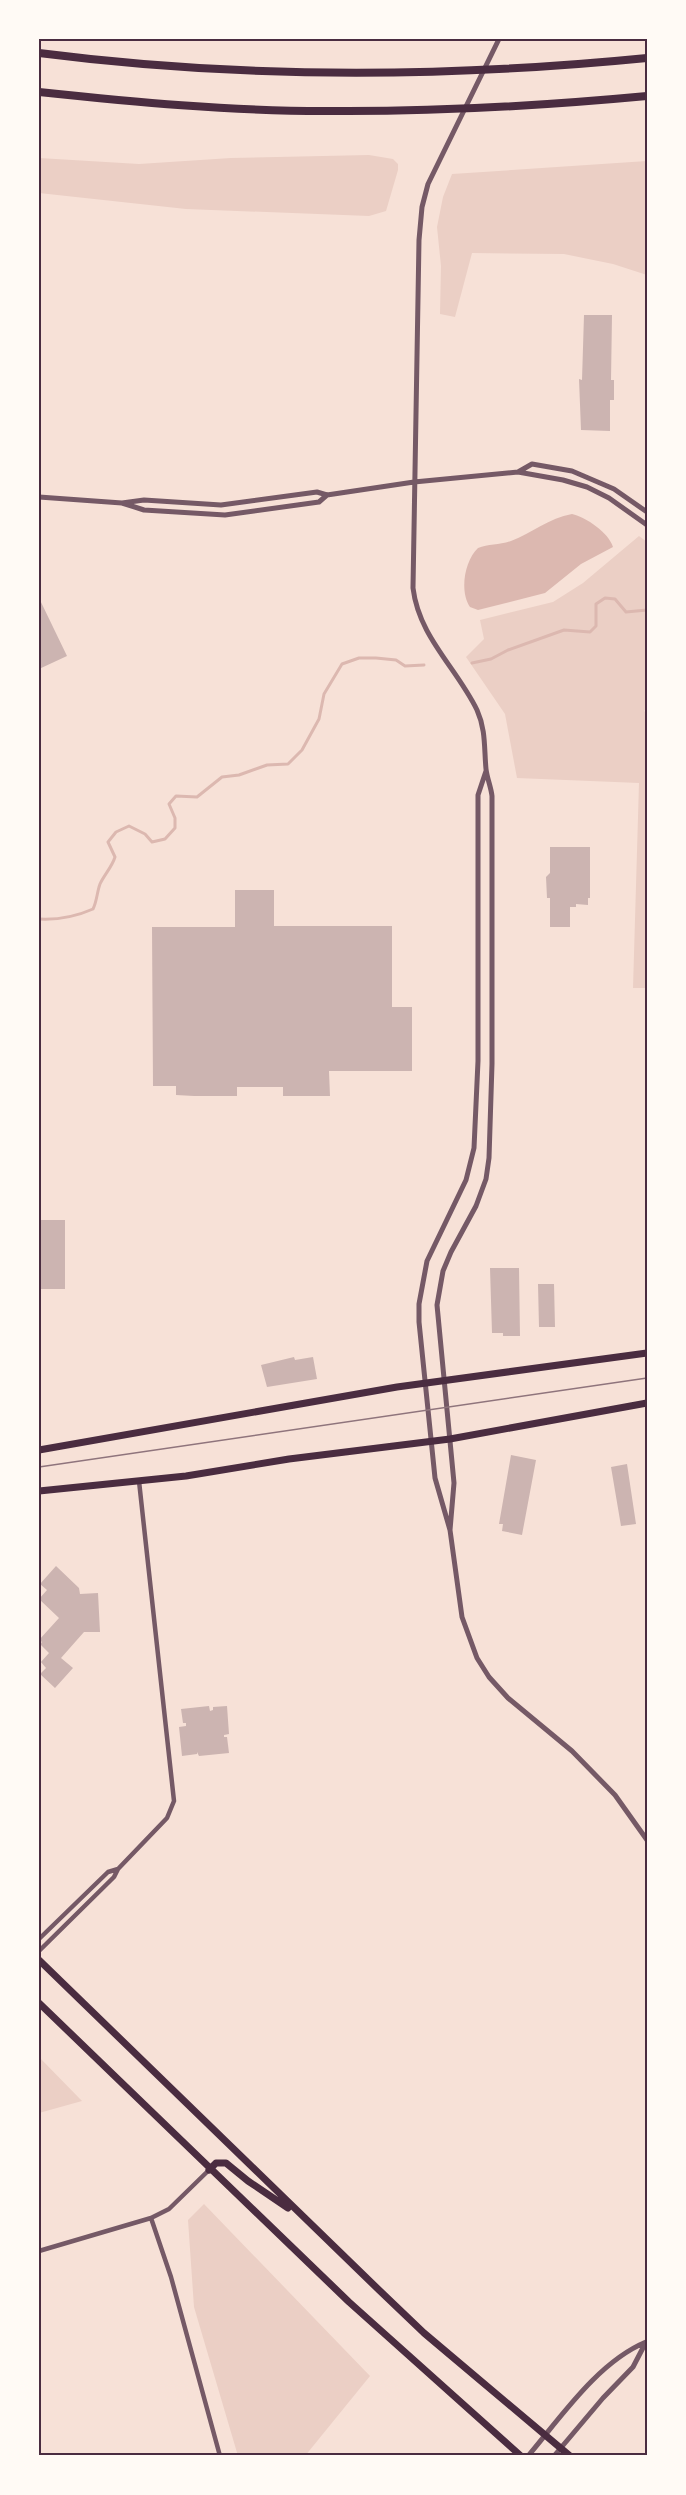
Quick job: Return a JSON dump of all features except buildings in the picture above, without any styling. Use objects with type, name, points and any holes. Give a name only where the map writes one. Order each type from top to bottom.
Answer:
[{"type":"highway","points":[[39,53],[156,66],[315,73],[481,71],[647,58]]},
{"type":"highway","points":[[39,92],[155,104],[324,111],[504,107],[647,96]]},
{"type":"main road","points":[[39,1450],[426,1384],[647,1353]]},
{"type":"main road","points":[[39,1491],[139,1482],[450,1439],[647,1404]]},
{"type":"main road","points":[[39,1960],[424,2333],[570,2456]]},
{"type":"main road","points":[[39,2002],[209,2170],[408,2357],[520,2456]]},
{"type":"main road","points":[[209,2170],[221,2161],[226,2163],[248,2181],[303,2218]]},
{"type":"street","points":[[450,1530],[454,1490],[437,1320],[441,1281],[451,1252],[476,1206],[486,1179],[489,1158],[492,1064],[492,796],[486,769],[486,740],[476,709],[425,630],[414,601],[412,568],[420,219],[424,197],[441,154],[499,39]]},
{"type":"street","points":[[518,472],[532,464],[573,471],[615,489],[647,512]]},
{"type":"street","points":[[122,503],[139,500],[221,505],[317,492],[327,495],[414,482],[518,472],[563,480],[586,487],[619,505],[647,525]]},
{"type":"street","points":[[39,497],[122,503],[144,510],[225,515],[319,502],[327,495]]},
{"type":"street","points":[[486,769],[478,795],[478,1061],[474,1148],[470,1170],[427,1261],[422,1282],[419,1322],[430,1441],[438,1493],[450,1530],[463,1625],[483,1669],[517,1707],[572,1751],[599,1779],[622,1803],[647,1840]]},
{"type":"street","points":[[39,1950],[114,1877],[118,1869],[170,1814],[174,1796],[139,1482]]},
{"type":"street","points":[[39,1939],[108,1872],[118,1869]]},
{"type":"street","points":[[39,2251],[151,2218],[169,2209],[209,2170]]},
{"type":"street","points":[[151,2218],[171,2277],[220,2456]]},
{"type":"street","points":[[528,2456],[591,2383],[616,2359],[647,2342]]},
{"type":"street","points":[[554,2456],[633,2367],[647,2342]]},
{"type":"shaded area","points":[[369,155],[393,159],[398,164],[398,170],[386,211],[369,216],[186,209],[39,193],[39,158],[139,164],[231,158]]},
{"type":"shaded area","points":[[647,161],[647,275],[613,264],[564,254],[472,253],[455,317],[440,314],[441,266],[437,227],[443,197],[452,174]]},
{"type":"shaded area","points":[[572,514],[596,526],[607,536],[613,547],[581,564],[545,593],[478,610],[470,607],[465,593],[465,576],[473,553],[478,548],[511,541],[556,519]]},
{"type":"shaded area","points":[[639,536],[647,542],[647,707],[644,711],[647,713],[647,988],[633,988],[639,783],[517,778],[505,714],[466,657],[484,639],[480,620],[553,602],[583,583]]},
{"type":"shaded area","points":[[39,2057],[82,2101],[39,2113]]},
{"type":"shaded area","points":[[204,2204],[370,2376],[305,2456],[238,2456],[194,2307],[188,2220]]},
{"type":"waterway","points":[[472,663],[491,659],[508,650],[564,630],[590,632],[596,626],[596,604],[605,598],[615,599],[626,612],[647,610]]},
{"type":"waterway","points":[[39,919],[67,917],[93,909],[100,884],[115,857],[108,842],[116,832],[129,826],[145,834],[152,842],[165,839],[175,828],[175,818],[169,804],[176,796],[197,797],[222,777],[239,775],[267,765],[288,764],[302,750],[319,719],[324,694],[342,664],[359,658],[376,658],[396,660],[405,666],[424,665]]},
{"type":"tram line","points":[[39,1467],[647,1378]]}]
